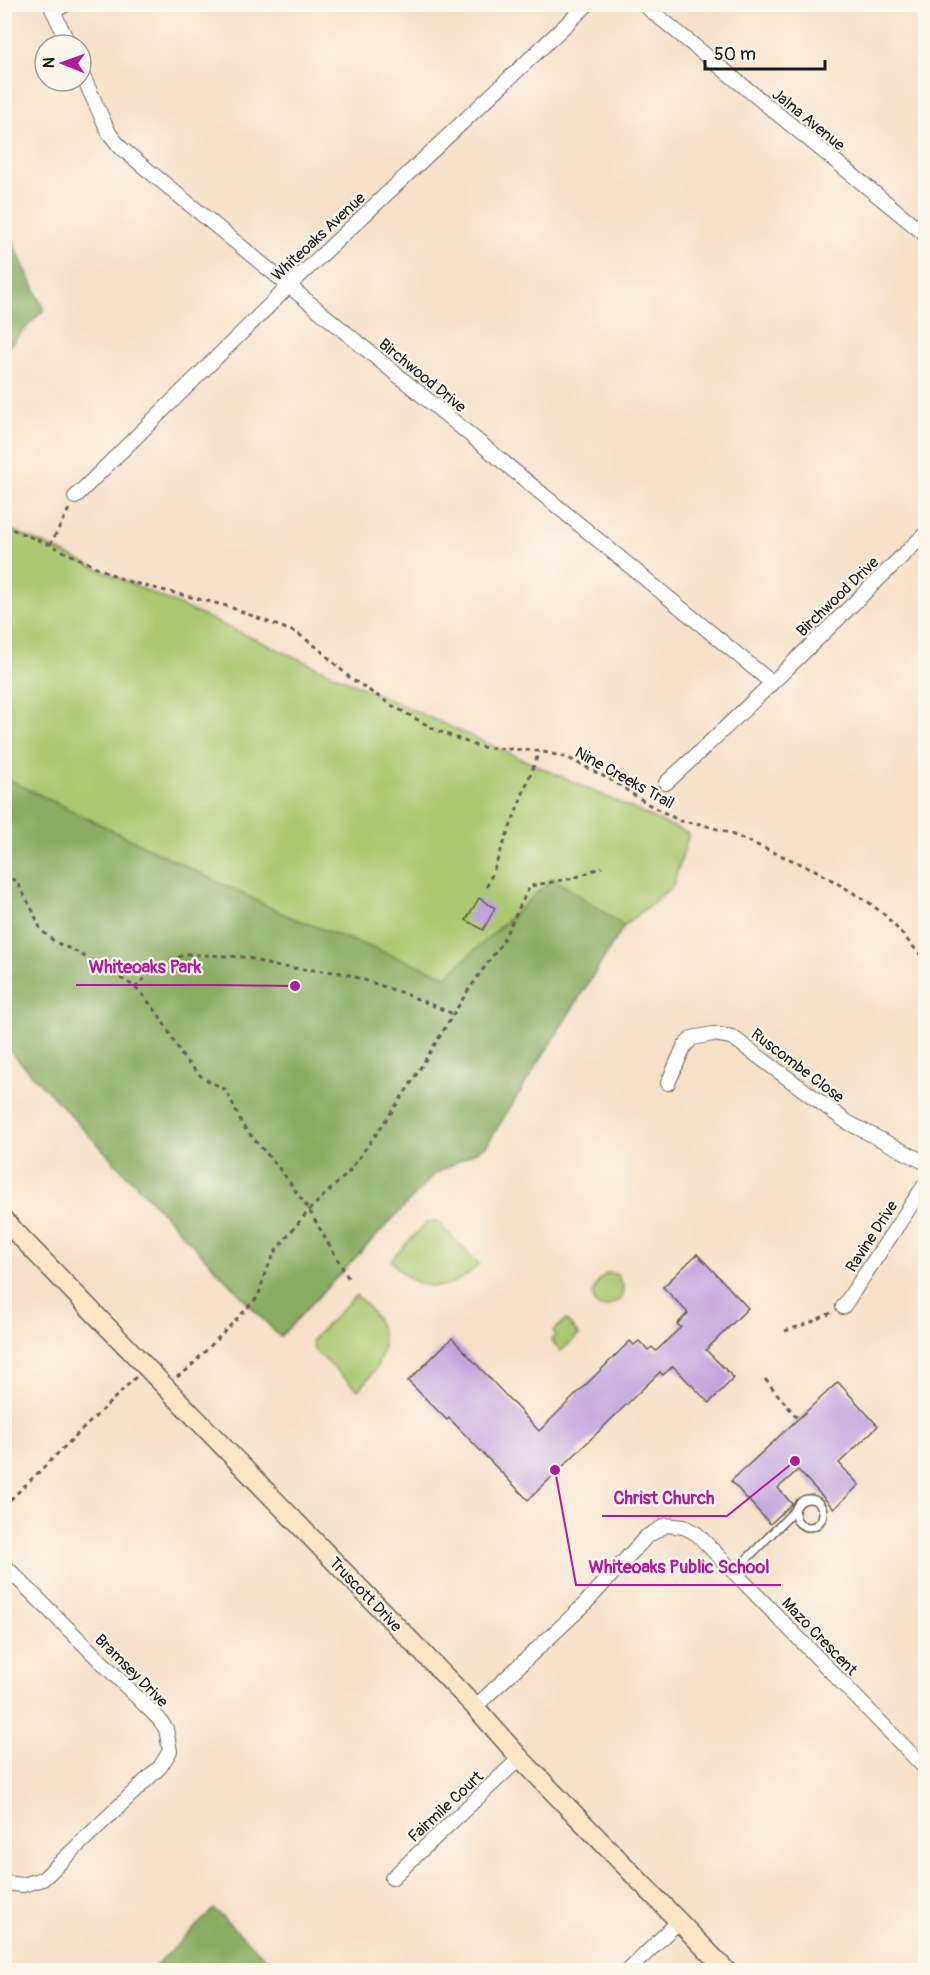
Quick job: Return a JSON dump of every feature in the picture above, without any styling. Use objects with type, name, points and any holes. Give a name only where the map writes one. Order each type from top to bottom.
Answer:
[{"type":"street","points":[[63,33],[52,8],[67,4]]},
{"type":"street","name":"Whiteoaks Avenue","points":[[75,497],[289,286],[588,4]]},
{"type":"street","name":"Jalna Avenue","points":[[643,4],[926,235]]},
{"type":"street","name":"Birchwood Drive","points":[[90,93],[109,134],[121,148],[771,682]]},
{"type":"street","name":"Birchwood Drive","points":[[666,783],[743,713],[771,682],[926,533]]},
{"type":"street","name":"Ruscombe Close","points":[[668,1083],[684,1047],[692,1038],[713,1034],[732,1037],[847,1122],[926,1163]]},
{"type":"street","name":"Ravine Drive","points":[[843,1307],[926,1183]]},
{"type":"street","name":"Truscott Drive","points":[[4,1220],[475,1707],[520,1758],[726,1971]]},
{"type":"street","name":"Mazo Crescent","points":[[475,1707],[582,1607],[646,1537],[666,1525],[684,1527],[697,1534],[926,1769]]},
{"type":"street","name":"Bramsey Drive","points":[[4,1565],[159,1719],[166,1729],[170,1751],[160,1767],[43,1879],[23,1885],[4,1883]]},
{"type":"street","name":"Fairmile Court","points":[[392,1878],[520,1758]]},
{"type":"street","points":[[629,1971],[678,1922]]},
{"type":"lane","points":[[734,1572],[805,1499],[813,1499],[819,1504],[822,1520],[815,1526],[807,1527],[801,1524],[795,1510]]},
{"type":"path","points":[[50,545],[75,497]]},
{"type":"path","name":"Nine Creeks Trail","points":[[4,526],[126,581],[228,606],[297,633],[318,648],[350,678],[436,730],[479,747],[540,752],[568,758],[680,821],[724,831],[815,870],[867,901],[886,916],[926,961]]},
{"type":"path","points":[[487,887],[540,752]]},
{"type":"path","points":[[4,1506],[139,1374],[176,1378],[187,1370],[258,1297],[277,1249],[309,1210],[348,1173],[408,1088],[453,1014],[501,944],[530,886],[574,878],[602,867]]},
{"type":"path","points":[[4,874],[17,882],[41,930],[55,942],[77,952],[135,988],[159,1015],[184,1059],[203,1078],[226,1090],[243,1126],[283,1173],[309,1210],[350,1281]]},
{"type":"path","points":[[135,988],[155,967],[186,954],[246,957],[273,966],[343,973],[406,994],[453,1014]]},
{"type":"path","points":[[785,1331],[843,1307]]},
{"type":"path","points":[[765,1380],[798,1419]]},
{"type":"green space","points":[[5,226],[44,309],[4,350]]},
{"type":"green space","points":[[5,527],[689,834],[673,886],[624,926],[486,1146],[435,1174],[280,1337],[5,1046]]},
{"type":"green space","points":[[5,778],[290,917],[447,976],[553,878],[624,926],[486,1146],[435,1174],[280,1337],[5,1046]]},
{"type":"green space","points":[[427,1222],[437,1222],[479,1264],[468,1274],[445,1285],[422,1284],[401,1271],[391,1260]]},
{"type":"green space","points":[[608,1273],[616,1274],[623,1284],[622,1298],[607,1307],[598,1307],[593,1293],[600,1279]]},
{"type":"green space","points":[[356,1295],[368,1306],[376,1318],[383,1342],[382,1354],[377,1366],[358,1390],[313,1349],[312,1340]]},
{"type":"green space","points":[[566,1320],[579,1335],[561,1351],[551,1340],[556,1335],[553,1331]]},
{"type":"green space","points":[[214,1909],[278,1970],[151,1970]]},
{"type":"building","points":[[479,898],[495,908],[483,930],[466,920]]},
{"type":"building","points":[[697,1254],[748,1308],[706,1350],[734,1378],[709,1403],[673,1366],[663,1375],[660,1372],[528,1500],[449,1418],[447,1420],[408,1381],[452,1338],[539,1431],[630,1341],[634,1345],[639,1341],[648,1350],[652,1347],[656,1351],[681,1327],[677,1324],[688,1313],[663,1287]]},
{"type":"building","points":[[838,1382],[878,1426],[839,1463],[859,1485],[834,1509],[798,1470],[778,1488],[792,1504],[770,1524],[731,1481]]},
{"type":"place","name":"Whiteoaks Park","points":[[295,986]]},
{"type":"place","name":"Christ Church","points":[[795,1461]]},
{"type":"place","name":"Whiteoaks Public School","points":[[555,1470]]}]
